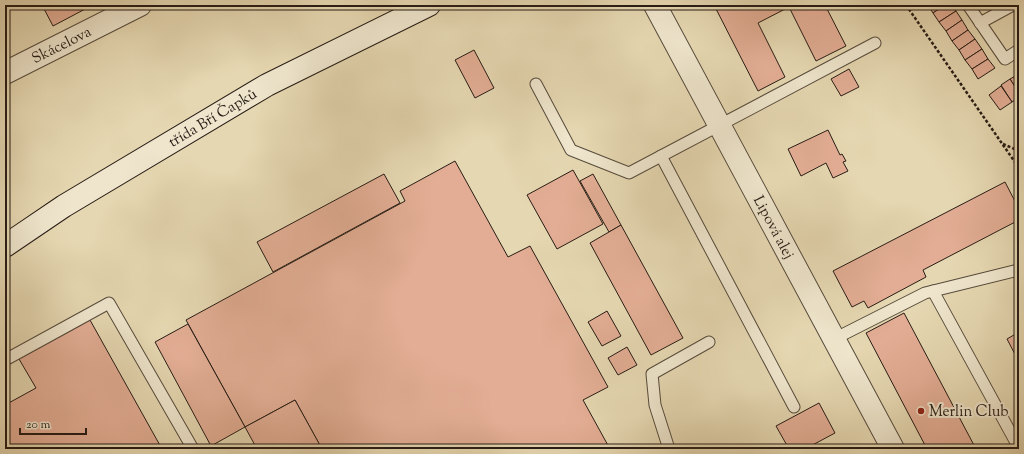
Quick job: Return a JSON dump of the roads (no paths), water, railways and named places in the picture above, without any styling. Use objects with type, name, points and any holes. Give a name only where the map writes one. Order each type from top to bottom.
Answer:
[{"type":"street","name":"Skácelova","points":[[5,73],[140,5]]},
{"type":"street","name":"třída Bří Čapků","points":[[5,246],[64,206],[267,85],[430,5]]},
{"type":"street","name":"Lipová alej","points":[[655,5],[893,449]]},
{"type":"lane","points":[[968,5],[1005,59],[1019,50]]},
{"type":"lane","points":[[980,23],[1013,5]]},
{"type":"lane","points":[[536,84],[571,150],[629,173],[721,126],[875,43]]},
{"type":"lane","points":[[661,156],[794,407]]},
{"type":"lane","points":[[834,339],[925,293],[1018,270]]},
{"type":"lane","points":[[933,291],[1019,448]]},
{"type":"lane","points":[[5,360],[109,303],[193,449]]},
{"type":"lane","points":[[668,449],[655,406],[652,374],[709,342]]},
{"type":"place","name":"Merlin Club","points":[[921,411]]}]
